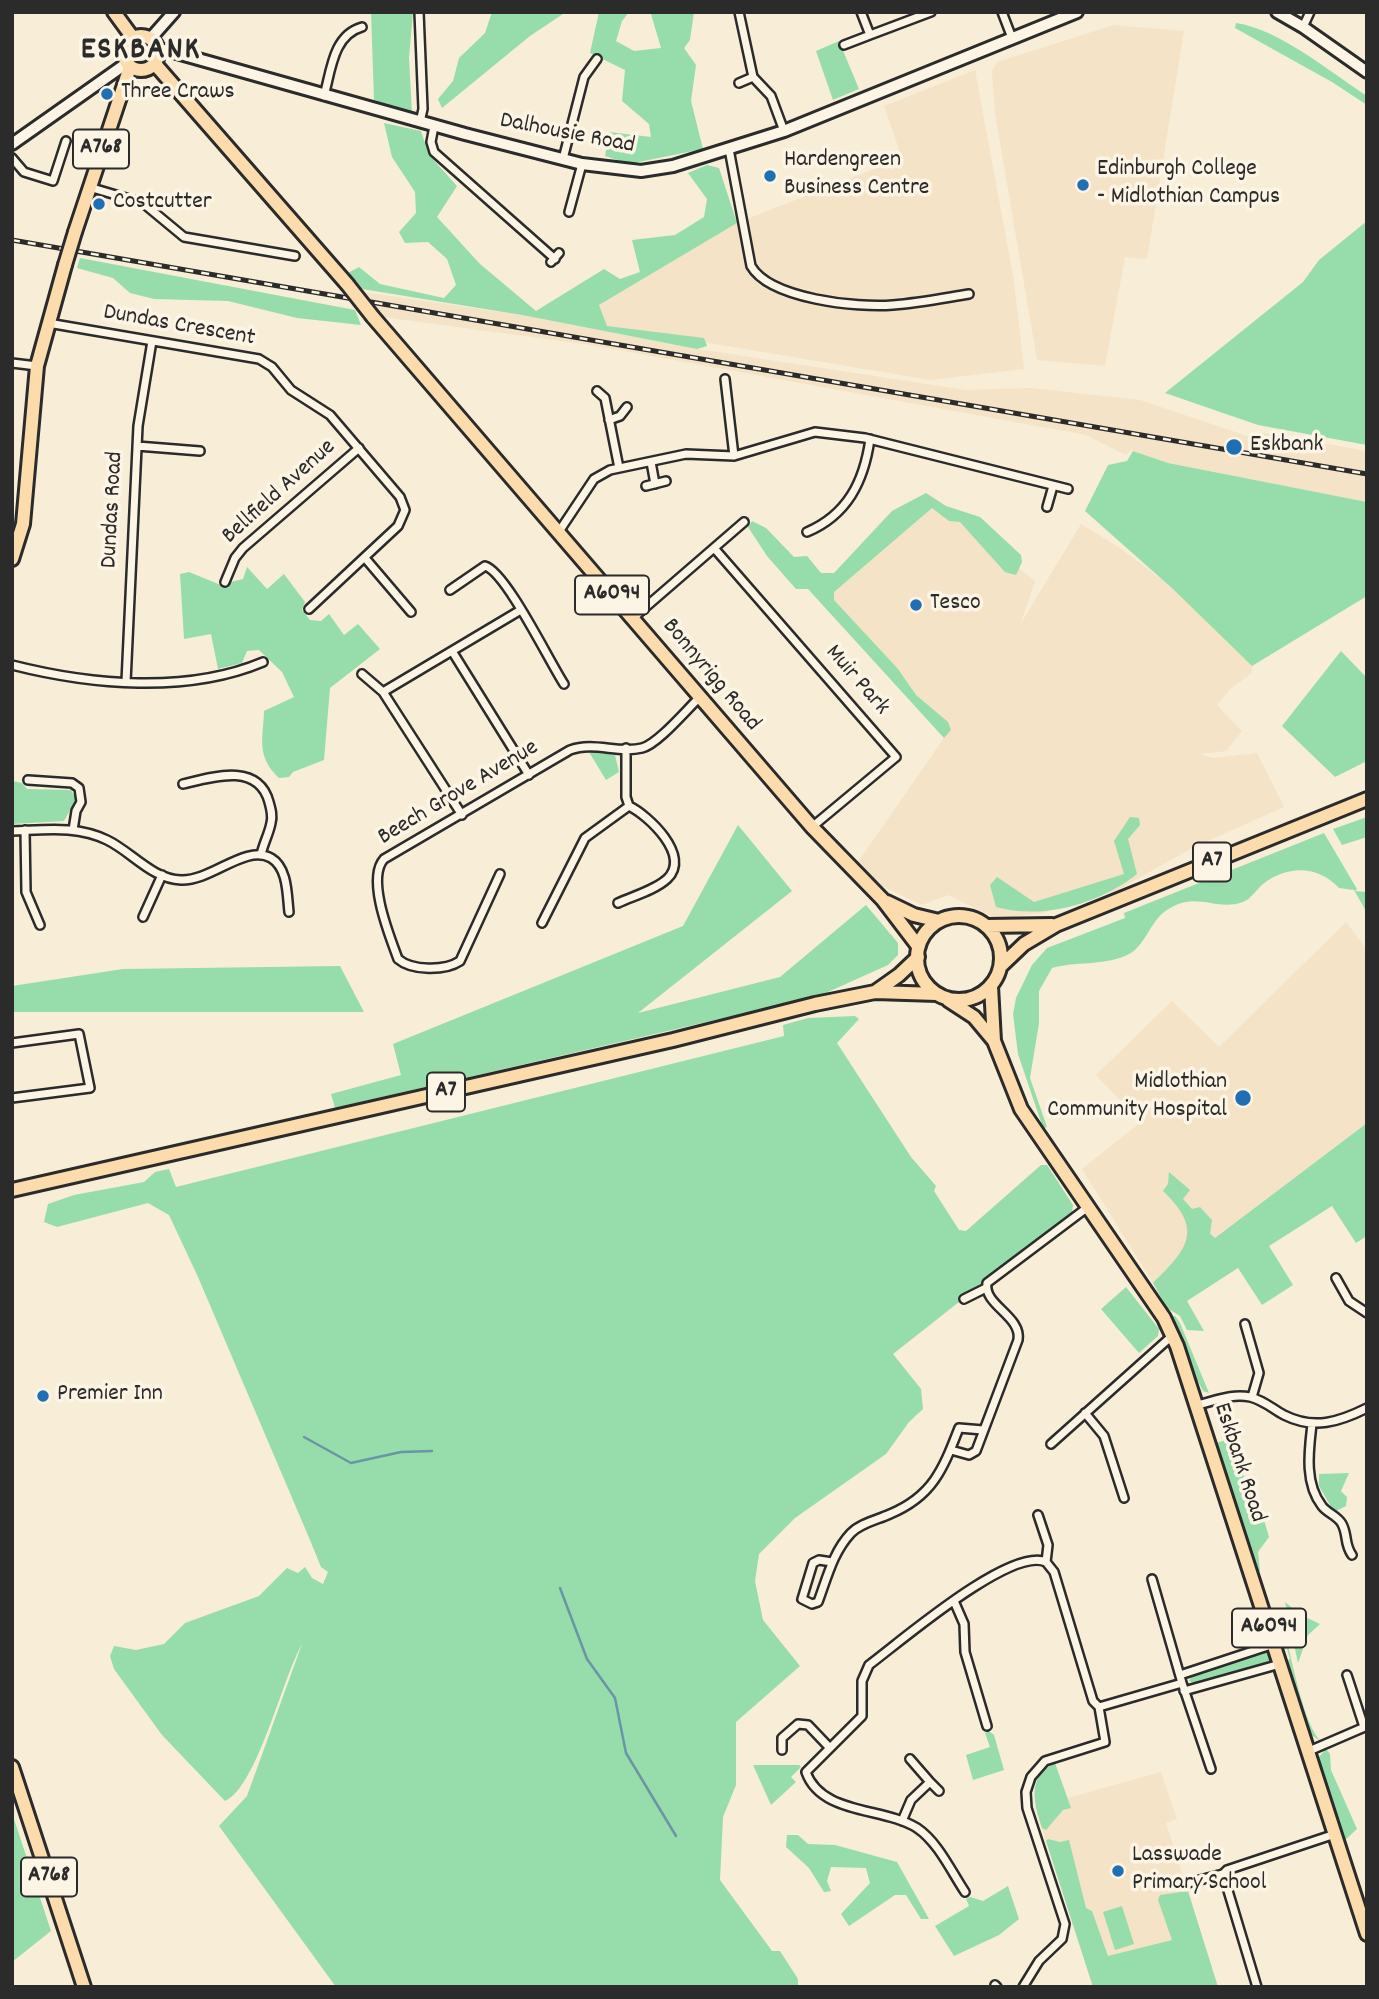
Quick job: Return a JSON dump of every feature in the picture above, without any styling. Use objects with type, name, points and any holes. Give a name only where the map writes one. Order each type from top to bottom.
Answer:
[{"type":"main road","points":[[114,12],[133,38]]},
{"type":"main road","points":[[129,65],[124,50],[133,38],[140,35],[151,38],[174,12]]},
{"type":"main road","name":"Dalhousie Road","points":[[157,57],[166,50],[323,97],[563,159],[641,171],[673,166],[784,131],[1077,12]]},
{"type":"main road","points":[[1277,12],[1367,72]]},
{"type":"main road","name":"A6094","points":[[151,38],[157,57]]},
{"type":"main road","points":[[129,65],[144,70],[157,57]]},
{"type":"main road","name":"Bonnyrigg Road","points":[[157,57],[373,317],[558,533],[812,827],[883,900],[918,952]]},
{"type":"main road","points":[[12,144],[129,65]]},
{"type":"main road","name":"A768","points":[[12,559],[23,524],[37,366],[88,187],[129,65]]},
{"type":"main road","name":"A7","points":[[1002,965],[1024,944],[1056,925],[1367,799]]},
{"type":"main road","name":"Bonnyrigg Road","points":[[883,900],[914,915],[939,921]]},
{"type":"main road","points":[[964,916],[986,926],[996,939],[1002,965],[991,986],[971,998],[942,996],[922,975],[918,952],[926,931],[939,921],[964,916]]},
{"type":"main road","name":"A7","points":[[986,926],[1056,925]]},
{"type":"main road","name":"A7","points":[[874,992],[899,975],[918,952]]},
{"type":"main road","name":"Eskbank Road","points":[[991,986],[994,1041]]},
{"type":"main road","name":"A7","points":[[14,1191],[874,992],[942,996]]},
{"type":"main road","name":"Eskbank Road","points":[[942,996],[974,1017],[994,1041],[1027,1119],[1172,1335],[1197,1405],[1367,1934]]},
{"type":"main road","name":"A768","points":[[12,1767],[84,1987]]},
{"type":"street","points":[[419,12],[418,42],[423,109],[419,122]]},
{"type":"street","points":[[738,12],[753,77],[771,96],[784,131]]},
{"type":"street","points":[[861,12],[870,35]]},
{"type":"street","points":[[844,45],[931,12]]},
{"type":"street","points":[[1002,12],[1012,38]]},
{"type":"street","points":[[1303,27],[1310,12]]},
{"type":"street","points":[[323,97],[338,46],[345,35],[362,27]]},
{"type":"street","points":[[563,159],[584,77],[597,59]]},
{"type":"street","points":[[738,83],[753,77]]},
{"type":"street","points":[[434,126],[431,142],[434,152],[555,258]]},
{"type":"street","points":[[12,158],[24,172],[53,181],[66,141]]},
{"type":"street","points":[[729,149],[751,266],[761,279],[791,293],[850,304],[891,305],[970,294]]},
{"type":"street","points":[[569,212],[582,163]]},
{"type":"street","points":[[88,187],[143,203],[184,237],[295,256]]},
{"type":"street","name":"Dundas Crescent","points":[[48,323],[267,362],[291,390],[330,415],[400,497],[405,510],[398,526],[365,558]]},
{"type":"street","name":"Dundas Road","points":[[127,682],[137,446],[143,386],[152,341]]},
{"type":"street","points":[[12,363],[37,366]]},
{"type":"street","points":[[725,379],[734,456]]},
{"type":"street","points":[[597,391],[605,398],[619,468]]},
{"type":"street","points":[[609,420],[620,416],[627,407]]},
{"type":"street","points":[[558,533],[594,479],[619,468],[693,453],[734,456],[815,432],[870,439],[1068,489]]},
{"type":"street","points":[[807,533],[827,524],[844,510],[861,478],[870,439]]},
{"type":"street","points":[[137,446],[200,451]]},
{"type":"street","name":"Bellfield Avenue","points":[[225,582],[229,569],[243,548],[359,448]]},
{"type":"street","points":[[650,462],[655,484]]},
{"type":"street","points":[[646,486],[666,481]]},
{"type":"street","points":[[1047,507],[1053,486]]},
{"type":"street","points":[[633,618],[744,522]]},
{"type":"street","name":"Muir Park","points":[[714,548],[896,757],[812,827]]},
{"type":"street","points":[[309,609],[365,558],[407,611]]},
{"type":"street","points":[[450,590],[485,566],[492,568],[561,672],[564,684]]},
{"type":"street","name":"Bellfield Avenue","points":[[229,569],[239,572]]},
{"type":"street","points":[[383,692],[519,611]]},
{"type":"street","points":[[452,650],[529,775]]},
{"type":"street","points":[[250,657],[251,667]]},
{"type":"street","points":[[12,666],[68,677],[127,682],[198,680],[263,662]]},
{"type":"street","points":[[362,674],[383,692],[462,815]]},
{"type":"street","name":"Beech Grove Avenue","points":[[500,874],[456,964],[414,967],[398,959],[381,911],[380,863],[578,747],[626,748],[649,745],[700,697]]},
{"type":"street","points":[[618,903],[666,880],[673,865],[670,846],[646,815],[629,806],[626,797],[626,748]]},
{"type":"street","points":[[183,784],[217,776],[236,775],[249,777],[258,784],[267,794],[272,812],[261,855]]},
{"type":"street","points":[[28,780],[72,783],[79,788],[82,802],[76,811],[73,830]]},
{"type":"street","points":[[542,923],[585,838],[629,806]]},
{"type":"street","points":[[25,830],[26,892],[40,925]]},
{"type":"street","points":[[12,831],[73,830],[106,839],[162,875],[186,880],[203,877],[243,857],[261,855],[277,862],[283,874],[289,912]]},
{"type":"street","points":[[143,917],[162,875]]},
{"type":"street","points":[[496,884],[505,888]]},
{"type":"street","points":[[12,1043],[79,1034],[90,1088],[12,1098]]},
{"type":"street","points":[[964,1299],[986,1288],[990,1279],[1088,1207]]},
{"type":"street","points":[[1336,1278],[1349,1301],[1367,1313]]},
{"type":"street","points":[[951,1450],[973,1454],[989,1422],[1019,1336],[1017,1326],[986,1288]]},
{"type":"street","points":[[1245,1324],[1259,1373],[1251,1397]]},
{"type":"street","points":[[1051,1444],[1172,1335]]},
{"type":"street","points":[[1197,1405],[1233,1396],[1251,1397],[1285,1416],[1312,1424],[1339,1420],[1367,1408]]},
{"type":"street","points":[[1085,1413],[1104,1436],[1124,1498]]},
{"type":"street","points":[[1312,1424],[1309,1456],[1313,1488],[1319,1502],[1340,1521],[1345,1545],[1352,1555]]},
{"type":"street","points":[[832,1562],[819,1560],[813,1563],[802,1599],[812,1604],[818,1602],[832,1562],[858,1528],[915,1503],[924,1495],[962,1427],[983,1430]]},
{"type":"street","points":[[1038,1515],[1048,1545],[1046,1562]]},
{"type":"street","points":[[965,1892],[932,1842],[902,1821],[825,1796],[806,1772],[862,1716],[862,1681],[869,1665],[1004,1567],[1034,1560],[1046,1562],[1054,1572],[1093,1701],[1099,1707],[1105,1742],[1052,1757],[1039,1766],[1028,1784],[1027,1808],[1065,1924],[1062,1939],[1039,1961],[1023,1987]]},
{"type":"street","points":[[1152,1579],[1183,1687],[1211,1769]]},
{"type":"street","points":[[954,1601],[964,1624],[965,1652],[987,1726]]},
{"type":"street","points":[[1180,1675],[1274,1644]]},
{"type":"street","points":[[1099,1707],[1280,1664]]},
{"type":"street","points":[[1308,1751],[1366,1726],[1348,1675]]},
{"type":"street","points":[[782,1751],[782,1738],[798,1724],[808,1725],[829,1748]]},
{"type":"street","points":[[910,1759],[939,1791]]},
{"type":"street","points":[[902,1821],[911,1800],[930,1782]]},
{"type":"street","points":[[1184,1884],[1223,1874],[1227,1870],[1335,1835]]},
{"type":"street","points":[[1223,1874],[1257,1987]]},
{"type":"shaded area","name":"Edinburgh College - Midlothian Campus","points":[[1114,25],[1184,31],[1147,259],[1125,257],[1105,366],[1037,360],[995,113],[992,71],[997,62]]},
{"type":"shaded area","points":[[975,70],[1014,281],[1024,369],[931,380],[607,326],[599,305],[737,223],[902,158],[884,106]]},
{"type":"shaded area","points":[[362,292],[522,315],[697,349],[966,390],[1031,388],[1140,400],[1253,438],[1257,432],[1367,451],[1367,502],[1168,463],[1131,450],[1126,455],[1086,435],[591,345],[383,317]]},
{"type":"shaded area","points":[[926,493],[1035,581],[1020,625],[1081,524],[1120,548],[1173,588],[1252,666],[1252,673],[1229,690],[1217,705],[1242,731],[1226,751],[1199,754],[1213,758],[1257,753],[1284,807],[1192,848],[1116,891],[1042,913],[998,919],[948,895],[922,905],[884,887],[858,862],[944,738],[814,595],[892,511]]},
{"type":"shaded area","name":"Midlothian Community Hospital","points":[[1346,922],[1367,950],[1367,1123],[1215,1238],[1181,1256],[1153,1283],[1082,1169],[1141,1122],[1096,1075],[1172,1001],[1219,1047]]},
{"type":"shaded area","name":"Lasswade Primary School","points":[[1161,1772],[1177,1819],[1166,1823],[1218,1987],[1093,1987],[1035,1807]]},
{"type":"green space","points":[[371,12],[413,12],[409,58],[412,113],[374,100]]},
{"type":"green space","points":[[492,12],[566,12],[530,36],[442,108],[438,99],[453,81],[459,58],[485,33]]},
{"type":"green space","points":[[599,12],[629,12],[622,21],[616,41],[634,51],[661,48],[651,14],[633,12],[694,12],[690,40],[684,48],[696,65],[691,101],[703,149],[629,164],[605,156],[609,132],[651,137],[649,124],[622,101],[625,70],[590,53]]},
{"type":"green space","points":[[1236,23],[1287,42],[1367,96],[1367,105],[1332,82],[1235,28]]},
{"type":"green space","points":[[839,41],[859,89],[833,100],[816,51]]},
{"type":"green space","points":[[384,123],[421,131],[429,155],[457,186],[437,217],[480,264],[536,311],[604,269],[620,279],[640,272],[632,240],[675,235],[704,217],[707,199],[688,173],[707,165],[719,168],[737,223],[599,305],[607,326],[704,338],[707,346],[697,349],[522,315],[362,289],[348,273],[359,267],[380,284],[444,298],[456,285],[447,259],[428,242],[405,243],[399,232],[416,213],[415,192],[392,157]]},
{"type":"green space","points":[[1367,221],[1367,445],[1258,425],[1165,393],[1303,282],[1319,260]]},
{"type":"green space","points":[[80,258],[355,310],[361,325],[297,318],[228,301],[154,299],[130,293],[113,278],[77,268]]},
{"type":"green space","points":[[1133,451],[1168,463],[1367,502],[1367,596],[1252,666],[1173,589],[1085,511],[1108,465],[1127,461]]},
{"type":"green space","points":[[926,493],[946,506],[980,517],[1021,555],[1022,562],[1016,575],[1005,572],[960,522],[949,521],[932,508],[834,592],[834,600],[898,669],[916,695],[948,722],[951,730],[944,738],[808,589],[796,589],[767,556],[748,527],[752,521],[766,528],[794,557],[807,556],[821,573],[834,573],[892,511]]},
{"type":"green space","points":[[247,567],[267,589],[284,574],[305,602],[302,610],[310,620],[321,621],[329,614],[344,635],[358,624],[380,649],[330,688],[324,760],[293,772],[289,777],[279,778],[267,762],[262,747],[264,711],[294,697],[282,672],[259,650],[247,651],[242,663],[218,669],[211,634],[184,639],[180,574],[189,572],[228,588],[231,582],[243,579]]},
{"type":"green space","points":[[1341,651],[1367,678],[1367,761],[1335,777],[1282,726]]},
{"type":"green space","points":[[589,752],[615,755],[619,772],[606,780]]},
{"type":"green space","points":[[12,781],[22,783],[27,789],[71,790],[76,799],[64,821],[12,824]]},
{"type":"green space","points":[[1130,817],[1139,818],[1140,825],[1128,839],[1137,874],[1122,885],[1070,907],[1033,912],[996,907],[990,885],[997,877],[1034,902],[1124,874],[1114,841]]},
{"type":"green space","points":[[1367,817],[1367,837],[1342,845],[1333,829]]},
{"type":"green space","points":[[738,825],[792,891],[638,1013],[780,977],[866,905],[898,943],[898,955],[888,965],[819,996],[335,1108],[331,1094],[401,1075],[393,1044],[683,926]]},
{"type":"green space","points":[[1324,833],[1357,889],[1355,891],[1367,892],[1367,913],[1354,890],[1339,888],[1322,875],[1302,870],[1292,871],[1272,878],[1243,902],[1224,905],[1197,901],[1178,904],[1161,915],[1138,947],[1125,956],[1052,968],[1039,991],[1039,1023],[1030,1078],[1047,1127],[1043,1128],[1018,1054],[1013,1014],[1016,998],[1032,965],[1047,948],[1125,918],[1124,913]]},
{"type":"green space","points":[[340,966],[364,1012],[12,1012],[12,986],[123,969]]},
{"type":"green space","points":[[855,1016],[859,1019],[837,1043],[911,1157],[936,1186],[934,1191],[959,1230],[966,1231],[1041,1165],[1047,1165],[1073,1205],[1072,1213],[893,1354],[921,1389],[923,1409],[909,1422],[886,1454],[795,1518],[759,1554],[755,1581],[763,1620],[800,1666],[736,1722],[736,1785],[723,1817],[720,1880],[772,1951],[780,1951],[798,1979],[798,1987],[336,1987],[219,1826],[247,1796],[302,1644],[248,1775],[237,1792],[225,1801],[162,1735],[114,1669],[110,1656],[114,1646],[136,1650],[164,1644],[185,1623],[259,1596],[287,1568],[298,1573],[305,1567],[312,1578],[323,1584],[328,1572],[321,1567],[169,1215],[148,1203],[57,1227],[44,1222],[48,1204],[74,1195],[144,1182],[155,1172],[169,1169],[176,1187],[784,1036],[783,1025],[808,1018]]},
{"type":"green space","points":[[1367,1123],[1367,1236],[1356,1243],[1332,1206],[1269,1246],[1293,1285],[1262,1305],[1238,1268],[1187,1301],[1204,1331],[1187,1330],[1180,1316],[1167,1308],[1153,1283],[1175,1260],[1186,1239],[1184,1217],[1163,1191],[1168,1184],[1169,1172],[1190,1190],[1183,1199],[1192,1209],[1200,1207],[1212,1220],[1210,1234],[1215,1238]]},
{"type":"green space","points":[[1126,1287],[1159,1329],[1158,1336],[1139,1353],[1101,1309]]},
{"type":"green space","points":[[1172,1316],[1180,1323],[1209,1393],[1203,1391],[1198,1381],[1195,1382]]},
{"type":"green space","points":[[1226,1440],[1261,1510],[1269,1537],[1258,1552],[1260,1571],[1257,1572],[1216,1443]]},
{"type":"green space","points":[[1349,1473],[1341,1491],[1347,1497],[1346,1506],[1334,1512],[1319,1486],[1319,1474]]},
{"type":"green space","points":[[1285,1602],[1301,1615],[1320,1624],[1308,1635],[1298,1663]]},
{"type":"green space","points":[[1280,1608],[1302,1699],[1314,1732],[1321,1741],[1309,1734],[1286,1661],[1290,1659],[1287,1649],[1282,1650],[1269,1610]]},
{"type":"green space","points":[[1267,1651],[1270,1661],[1195,1684],[1189,1681],[1192,1674]]},
{"type":"green space","points":[[989,1731],[994,1735],[1004,1770],[973,1780],[966,1755],[990,1747],[985,1733]]},
{"type":"green space","points":[[1326,1749],[1330,1754],[1331,1770],[1357,1829],[1343,1842],[1319,1766],[1319,1757]]},
{"type":"green space","points":[[1055,1763],[1071,1808],[1063,1810],[1046,1830],[1042,1828],[1039,1819],[1035,1800],[1036,1783],[1046,1769]]},
{"type":"green space","points":[[753,1765],[801,1767],[791,1777],[796,1782],[771,1805]]},
{"type":"green space","points":[[12,1813],[51,1931],[12,1962]]},
{"type":"green space","points":[[787,1835],[798,1835],[808,1844],[835,1845],[897,1862],[929,1919],[921,1919],[906,1895],[895,1895],[849,1926],[841,1914],[870,1883],[866,1868],[831,1867],[827,1881],[831,1891],[824,1892],[809,1868],[786,1847]]},
{"type":"green space","points":[[1048,1839],[1060,1842],[1069,1840],[1086,1908],[1092,1911],[1108,1956],[1172,1940],[1158,1900],[1160,1895],[1188,1891],[1218,1987],[1093,1987],[1046,1841]]},
{"type":"green space","points":[[1008,1886],[1019,1919],[999,1935],[954,1956],[935,1926],[969,1906],[966,1899],[970,1897],[983,1901]]},
{"type":"green space","points":[[1122,1906],[1134,1944],[1115,1950],[1103,1912]]},
{"type":"waterway","points":[[304,1437],[351,1463],[401,1452],[432,1451]]},
{"type":"waterway","points":[[560,1588],[587,1659],[615,1698],[626,1753],[676,1836]]},
{"type":"railway","points":[[12,240],[1367,474]]},
{"type":"place","name":"Three Craws","points":[[107,94]]},
{"type":"place","name":"Hardengreen Business Centre","points":[[770,176]]},
{"type":"place","name":"Edinburgh College - Midlothian Campus","points":[[1083,185]]},
{"type":"place","name":"Costcutter","points":[[99,204]]},
{"type":"place","name":"Eskbank","points":[[1234,447]]},
{"type":"place","name":"Tesco","points":[[916,605]]},
{"type":"place","name":"Midlothian Community Hospital","points":[[1243,1098]]},
{"type":"place","name":"Premier Inn","points":[[43,1396]]},
{"type":"place","name":"Lasswade Primary School","points":[[1118,1871]]},
{"type":"district","name":"ESKBANK","points":[[141,53]]}]
